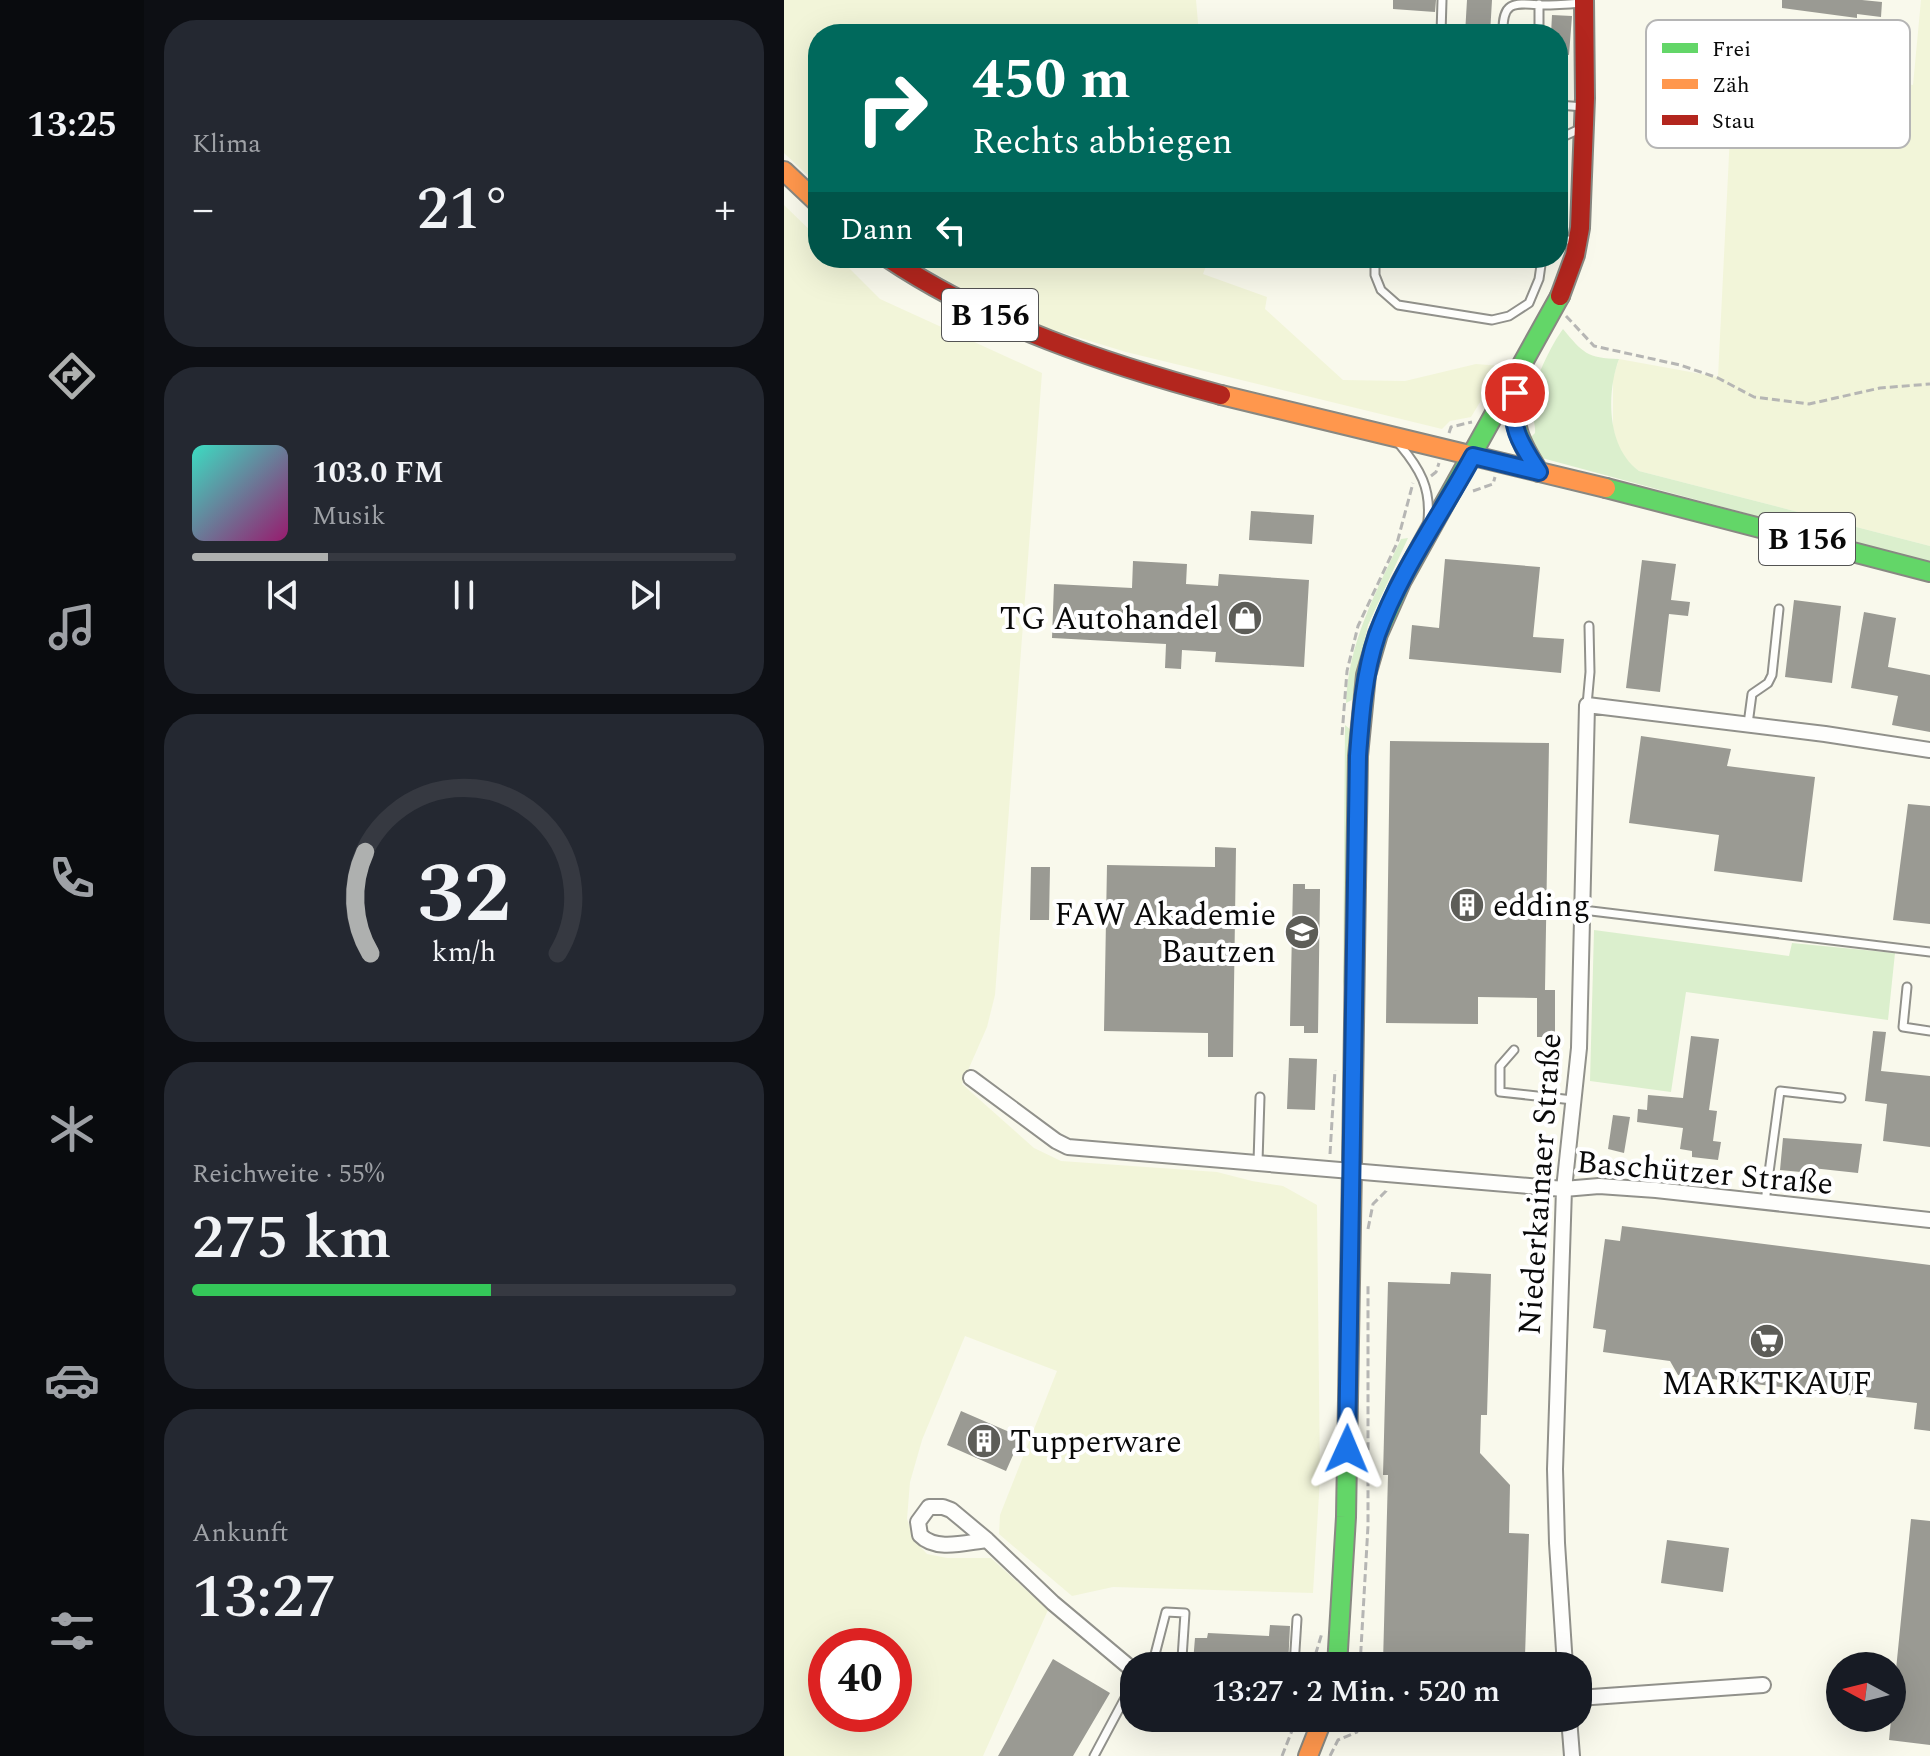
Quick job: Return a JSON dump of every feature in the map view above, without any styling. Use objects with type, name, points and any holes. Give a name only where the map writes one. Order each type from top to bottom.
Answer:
[{"type":"street","points":[[1338,1652],[1346,1517],[1352,1038],[1361,713],[1366,675],[1378,634],[1401,582],[1557,303],[1578,242],[1585,107],[1584,2]]},
{"type":"street","points":[[784,171],[808,194]]},
{"type":"street","name":"B 156","points":[[904,268],[941,292],[1013,326],[1099,359],[1192,386],[1930,572]]},
{"type":"street","points":[[1518,376],[1512,411],[1518,439],[1539,472]]},
{"type":"street","points":[[1587,705],[1930,750]]},
{"type":"street","name":"Niederkainaer Straße","points":[[1564,1652],[1555,1469],[1564,1189],[1575,1101],[1587,705]]},
{"type":"street","name":"Baschützer Straße","points":[[971,1078],[1068,1147],[1564,1189],[1599,1186],[1930,1220]]},
{"type":"street","points":[[987,1540],[1053,1603],[1120,1659]]},
{"type":"street","points":[[1592,1697],[1763,1685]]},
{"type":"street","points":[[1308,1756],[1317,1732]]},
{"type":"street","points":[[1570,1732],[1572,1756]]},
{"type":"lane","points":[[1441,24],[1442,0]]},
{"type":"lane","points":[[1503,24],[1507,6],[1514,1],[1539,4],[1584,2]]},
{"type":"lane","points":[[1539,4],[1539,24]]},
{"type":"lane","points":[[1568,106],[1585,107]]},
{"type":"lane","points":[[1568,134],[1584,127]]},
{"type":"lane","points":[[1568,240],[1578,242]]},
{"type":"lane","points":[[1375,268],[1381,290],[1398,305],[1492,320],[1509,316],[1529,303],[1541,268]]},
{"type":"lane","points":[[1394,437],[1416,464],[1429,494],[1426,536]]},
{"type":"lane","points":[[1748,724],[1752,694],[1768,683],[1772,675],[1779,609]]},
{"type":"lane","points":[[1587,705],[1589,626]]},
{"type":"lane","points":[[1582,910],[1930,952]]},
{"type":"lane","points":[[1907,987],[1903,1027],[1930,1031]]},
{"type":"lane","points":[[1514,1050],[1500,1066],[1500,1092],[1575,1101]]},
{"type":"lane","points":[[1765,1203],[1780,1091],[1841,1098]]},
{"type":"lane","points":[[1258,1163],[1260,1097]]},
{"type":"lane","points":[[1156,1652],[1166,1612],[1185,1613],[1182,1652]]},
{"type":"lane","points":[[1295,1652],[1297,1619]]},
{"type":"lane","points":[[1094,1756],[1120,1707]]},
{"type":"path","points":[[1557,303],[1594,346],[1680,365],[1718,378],[1754,397],[1809,404],[1880,388],[1930,384]]},
{"type":"path","points":[[1342,741],[1347,671],[1358,626],[1397,543],[1412,483],[1424,481],[1436,472],[1451,427],[1479,418]]},
{"type":"path","points":[[1467,495],[1493,484],[1499,462]]},
{"type":"path","points":[[1330,1170],[1336,1064]]},
{"type":"path","points":[[1368,1232],[1373,1204],[1386,1191],[1386,1174]]},
{"type":"path","points":[[1361,1652],[1368,1526],[1368,1278]]},
{"type":"path","points":[[1282,1756],[1291,1732]]},
{"type":"path","points":[[1330,1756],[1338,1740],[1357,1732]]},
{"type":"green space","points":[[784,0],[1196,0],[1198,24],[808,24],[808,176],[784,153]]},
{"type":"green space","points":[[1921,0],[1930,0],[1930,546],[1639,471],[1619,449],[1613,428],[1613,378],[1619,359],[1718,377],[1729,148],[1910,148],[1910,84],[1913,85]]},
{"type":"green space","points":[[784,205],[808,228],[808,268],[849,268],[880,299],[1042,373],[995,995],[987,1027],[962,1084],[1034,1148],[1061,1161],[1217,1172],[1283,1186],[1317,1205],[1320,1478],[1313,1593],[1113,1587],[1072,1596],[999,1534],[1000,1515],[1057,1371],[965,1336],[922,1440],[910,1482],[907,1519],[915,1541],[927,1554],[947,1558],[991,1558],[1048,1610],[983,1756],[784,1756]]},
{"type":"green space","points":[[925,268],[1205,268],[1203,274],[1267,297],[1265,309],[1343,380],[1405,381],[1476,364],[1502,366],[1471,417],[1450,421],[1442,429],[1126,352],[1041,326],[991,305]]},
{"type":"green space","points":[[1563,329],[1586,353],[1619,359],[1612,388],[1612,420],[1621,449],[1639,471],[1930,546],[1930,563],[1542,458],[1527,441],[1535,433],[1531,401],[1535,384]]},
{"type":"green space","points":[[1408,538],[1368,625],[1352,700],[1346,703],[1352,660],[1365,618],[1401,539]]},
{"type":"green space","points":[[1345,725],[1351,730],[1347,963],[1343,988]]},
{"type":"green space","points":[[1594,930],[1789,956],[1792,943],[1895,953],[1888,1020],[1686,992],[1671,1092],[1590,1081]]},
{"type":"building","points":[[1393,0],[1436,0],[1435,12],[1393,9]]},
{"type":"building","points":[[1467,0],[1492,0],[1491,24],[1466,24]]},
{"type":"building","points":[[1782,0],[1882,2],[1881,17],[1857,14],[1857,18],[1782,8]]},
{"type":"building","points":[[1552,15],[1572,16],[1569,55],[1568,24],[1552,24]]},
{"type":"building","points":[[1251,511],[1314,515],[1312,544],[1249,540]]},
{"type":"building","points":[[1445,559],[1540,567],[1533,637],[1564,639],[1561,673],[1409,659],[1412,625],[1439,628]]},
{"type":"building","points":[[1642,560],[1676,564],[1671,600],[1690,602],[1688,616],[1669,614],[1660,692],[1626,688]]},
{"type":"building","points":[[1133,561],[1187,564],[1186,584],[1218,586],[1219,574],[1309,580],[1304,667],[1215,662],[1216,652],[1182,650],[1181,669],[1165,668],[1166,644],[1052,638],[1054,584],[1132,588]]},
{"type":"building","points":[[1794,600],[1841,606],[1832,683],[1785,677]]},
{"type":"building","points":[[1864,612],[1896,618],[1888,667],[1930,675],[1930,732],[1892,725],[1898,696],[1851,688]]},
{"type":"building","points":[[1641,736],[1731,749],[1727,766],[1815,777],[1802,882],[1714,871],[1719,835],[1629,823]]},
{"type":"building","name":"edding","points":[[1390,741],[1549,743],[1545,990],[1555,990],[1555,1037],[1537,1037],[1537,998],[1478,997],[1478,1024],[1386,1023]]},
{"type":"building","points":[[1908,804],[1930,806],[1930,924],[1893,920]]},
{"type":"building","points":[[1215,847],[1236,848],[1233,1057],[1208,1057],[1208,1033],[1104,1031],[1107,865],[1215,867]]},
{"type":"building","points":[[1031,867],[1050,867],[1049,920],[1030,920]]},
{"type":"building","points":[[1293,884],[1305,884],[1305,889],[1320,889],[1318,1033],[1304,1033],[1304,1026],[1290,1026]]},
{"type":"building","points":[[1873,1031],[1886,1032],[1881,1071],[1930,1076],[1930,1147],[1883,1141],[1887,1104],[1865,1101]]},
{"type":"building","points":[[1691,1036],[1719,1039],[1709,1110],[1717,1111],[1713,1141],[1721,1142],[1718,1160],[1692,1157],[1692,1151],[1680,1149],[1683,1128],[1637,1122],[1638,1109],[1647,1110],[1648,1095],[1683,1098]]},
{"type":"building","points":[[1289,1058],[1317,1059],[1315,1110],[1287,1109]]},
{"type":"building","points":[[1613,1115],[1630,1117],[1624,1153],[1608,1149]]},
{"type":"building","points":[[1783,1138],[1862,1144],[1858,1173],[1812,1168],[1811,1173],[1780,1170]]},
{"type":"building","name":"MARKTKAUF","points":[[1622,1226],[1930,1265],[1930,1431],[1914,1429],[1917,1403],[1678,1375],[1670,1361],[1603,1352],[1606,1330],[1593,1328],[1605,1239],[1620,1241]]},
{"type":"building","points":[[1451,1272],[1491,1274],[1487,1415],[1481,1415],[1480,1453],[1510,1485],[1509,1533],[1529,1534],[1525,1652],[1383,1652],[1388,1475],[1383,1475],[1388,1282],[1450,1284]]},
{"type":"building","name":"Tupperware","points":[[961,1411],[1021,1437],[1006,1471],[947,1445]]},
{"type":"building","points":[[1911,1519],[1930,1521],[1930,1745],[1889,1740],[1890,1732],[1906,1732],[1906,1652],[1898,1652]]},
{"type":"building","points":[[1667,1540],[1729,1548],[1723,1592],[1661,1583]]},
{"type":"building","points":[[1270,1625],[1290,1626],[1289,1652],[1194,1652],[1195,1638],[1207,1638],[1208,1633],[1269,1636]]},
{"type":"building","points":[[1053,1659],[1110,1693],[1073,1756],[998,1756]]},
{"type":"traffic: fast","points":[[1356,885],[1358,756],[1366,675],[1378,634],[1401,582],[1560,296]]},
{"type":"traffic: fast","points":[[1516,386],[1518,432],[1539,472]]},
{"type":"traffic: fast","points":[[1606,488],[1930,572]]},
{"type":"traffic: fast","points":[[1338,1652],[1346,1517],[1352,1165]]},
{"type":"traffic: slow","points":[[784,171],[808,194]]},
{"type":"traffic: slow","points":[[1221,395],[1606,488]]},
{"type":"traffic: slow","points":[[1308,1756],[1317,1732]]},
{"type":"traffic: jam","points":[[1560,296],[1575,255],[1580,228],[1585,98],[1584,0]]},
{"type":"traffic: jam","points":[[904,268],[966,303],[1049,340],[1091,356],[1221,395]]},
{"type":"traffic: jam","points":[[1352,1165],[1356,885]]},
{"type":"place","name":"TG Autohandel","points":[[1245,618]]},
{"type":"place","name":"edding","points":[[1467,905]]},
{"type":"place","name":"FAW Akademie Bautzen","points":[[1302,932]]},
{"type":"place","name":"MARKTKAUF","points":[[1767,1341]]},
{"type":"place","name":"Tupperware","points":[[984,1441]]},
{"type":"route","points":[[1347,1449],[1358,756],[1366,675],[1378,634],[1401,582],[1473,456],[1539,472],[1518,439],[1512,411],[1515,393]]}]
